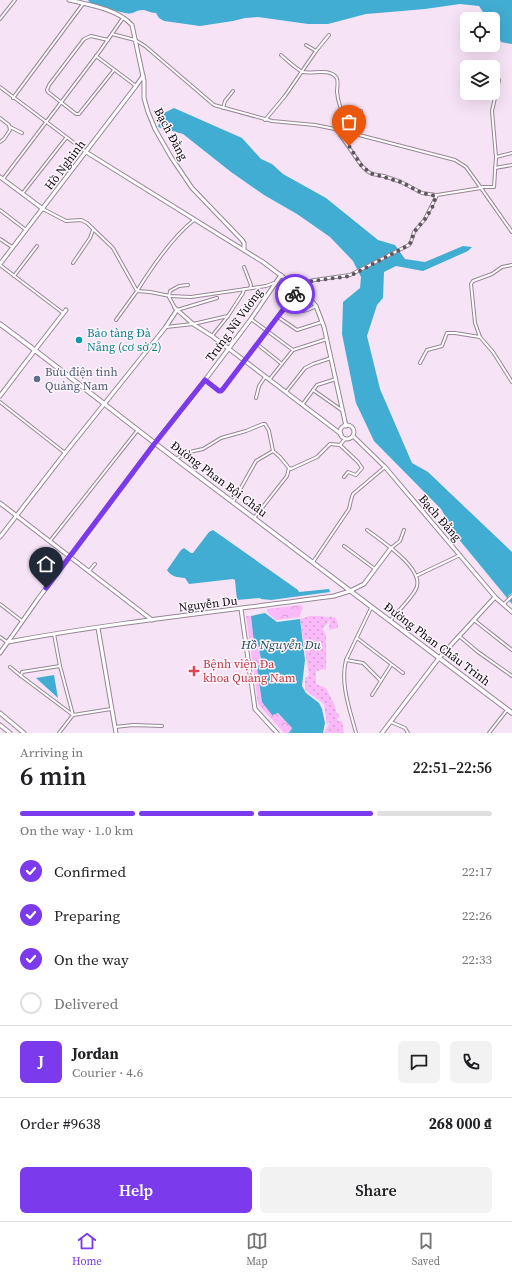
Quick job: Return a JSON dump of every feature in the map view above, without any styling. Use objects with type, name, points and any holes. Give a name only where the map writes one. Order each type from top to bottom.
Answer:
[{"type":"main road","name":"Đường Phan Bội Châu","points":[[0,324],[350,590]]},
{"type":"main road","name":"Đường Phan Châu Trinh","points":[[350,590],[371,608],[512,713]]},
{"type":"street","points":[[0,19],[15,0]]},
{"type":"street","name":"Bạch Đằng","points":[[69,0],[111,12],[123,18],[133,26],[143,76],[144,98],[148,112],[171,157],[192,188],[242,240],[244,243],[244,250]]},
{"type":"street","points":[[14,98],[83,4]]},
{"type":"street","points":[[0,12],[4,14]]},
{"type":"street","points":[[123,18],[46,123],[1,178],[43,209],[66,221],[83,220],[113,248],[137,291]]},
{"type":"street","points":[[112,34],[136,41],[145,46],[214,106],[265,120],[315,125],[340,130],[457,161],[466,168],[512,232]]},
{"type":"street","points":[[265,120],[285,96],[329,35]]},
{"type":"street","points":[[108,40],[91,36],[87,37],[47,90],[50,95],[76,114],[79,114],[114,70]]},
{"type":"street","points":[[306,45],[316,51]]},
{"type":"street","points":[[281,55],[302,71],[315,73],[328,72],[336,77],[338,80],[338,94],[347,122]]},
{"type":"street","points":[[96,56],[136,86]]},
{"type":"street","name":"Hồ Nghinh","points":[[0,265],[143,76]]},
{"type":"street","points":[[0,87],[86,152],[244,250],[291,282],[307,295],[316,306],[322,322],[346,426]]},
{"type":"street","points":[[223,108],[225,100],[234,91]]},
{"type":"street","points":[[361,111],[343,125],[340,130],[340,135],[361,165],[372,174],[387,177],[401,182],[422,193],[436,196],[494,187],[496,157],[492,111],[494,100]]},
{"type":"street","points":[[0,118],[10,127],[22,133]]},
{"type":"street","points":[[0,142],[4,140],[9,133],[10,127]]},
{"type":"street","points":[[22,194],[66,137]]},
{"type":"street","points":[[496,157],[512,153]]},
{"type":"street","points":[[495,168],[512,165]]},
{"type":"street","points":[[205,380],[221,391],[299,288],[306,282],[350,276],[401,249],[411,242],[414,232],[432,208],[436,196]]},
{"type":"street","points":[[0,210],[27,230]]},
{"type":"street","points":[[116,320],[159,259],[185,227],[195,219]]},
{"type":"street","points":[[73,263],[90,238],[93,230]]},
{"type":"street","points":[[0,239],[13,248]]},
{"type":"street","points":[[14,276],[37,246]]},
{"type":"street","points":[[0,265],[64,312],[0,396]]},
{"type":"street","points":[[512,265],[502,267],[492,274],[478,278],[472,282],[475,323],[480,337],[493,352],[512,382]]},
{"type":"street","points":[[244,267],[251,284],[250,288]]},
{"type":"street","name":"Trưng Nữ Vương","points":[[0,653],[22,621],[155,443],[251,319],[281,275]]},
{"type":"street","points":[[137,291],[169,296],[191,297],[266,286],[276,283]]},
{"type":"street","points":[[188,285],[176,286],[170,291],[169,296],[171,303],[176,309],[193,324],[212,336],[244,362],[341,434],[345,439]]},
{"type":"street","points":[[212,336],[228,316],[244,289]]},
{"type":"street","points":[[0,537],[64,453],[165,328],[176,309],[217,298]]},
{"type":"street","points":[[288,303],[297,310],[301,311],[306,311],[316,306]]},
{"type":"street","points":[[165,328],[193,324],[228,316]]},
{"type":"street","points":[[278,317],[297,330],[322,322]]},
{"type":"street","points":[[251,319],[292,350]]},
{"type":"street","points":[[420,363],[427,350],[442,346],[447,333],[480,337]]},
{"type":"street","points":[[270,380],[292,350],[327,339]]},
{"type":"street","points":[[257,344],[282,364]]},
{"type":"street","points":[[286,392],[305,368],[331,358]]},
{"type":"street","points":[[256,398],[259,386],[265,377]]},
{"type":"street","points":[[302,405],[317,385],[336,379]]},
{"type":"street","points":[[313,390],[343,411]]},
{"type":"street","points":[[0,402],[64,453]]},
{"type":"street","points":[[176,459],[185,453],[203,449],[221,438],[265,424],[269,431],[273,451],[289,468]]},
{"type":"street","points":[[341,434],[341,430],[346,426]]},
{"type":"street","points":[[340,445],[345,439],[350,439],[353,436],[353,429],[350,426],[346,426]]},
{"type":"street","points":[[50,541],[138,430]]},
{"type":"street","name":"Bạch Đằng","points":[[353,436],[385,467],[495,597],[512,612]]},
{"type":"street","points":[[289,468],[317,457],[330,444],[340,445],[358,462],[362,468],[356,475],[348,472],[344,477]]},
{"type":"street","points":[[233,502],[256,461],[273,451]]},
{"type":"street","points":[[313,562],[349,509],[353,494],[385,467]]},
{"type":"street","points":[[254,518],[287,476],[289,468]]},
{"type":"street","points":[[0,504],[152,620]]},
{"type":"street","points":[[367,530],[398,552],[416,576],[416,588],[390,622]]},
{"type":"street","points":[[391,548],[400,541],[404,530]]},
{"type":"street","points":[[344,546],[375,569]]},
{"type":"street","name":"Nguyễn Du","points":[[8,642],[152,620],[334,596],[364,584],[391,548]]},
{"type":"street","points":[[416,576],[460,555]]},
{"type":"street","points":[[89,571],[95,564]]},
{"type":"street","points":[[382,733],[439,658],[495,597]]},
{"type":"street","points":[[504,604],[511,597]]},
{"type":"street","points":[[0,604],[22,621]]},
{"type":"street","points":[[356,733],[344,682],[344,669],[346,660],[371,608]]},
{"type":"street","points":[[241,609],[254,709],[277,733]]},
{"type":"street","points":[[474,620],[512,650]]},
{"type":"street","points":[[98,628],[116,733]]},
{"type":"street","points":[[54,634],[60,666],[73,715]]},
{"type":"street","points":[[0,636],[8,642]]},
{"type":"street","points":[[459,636],[478,652],[512,676]]},
{"type":"street","points":[[357,638],[403,673]]},
{"type":"street","points":[[346,660],[363,663],[381,680]]},
{"type":"street","points":[[372,695],[391,665]]},
{"type":"street","points":[[21,676],[22,672],[60,666]]},
{"type":"street","points":[[10,667],[73,715]]},
{"type":"street","points":[[59,733],[73,715],[111,709]]},
{"type":"street","points":[[488,733],[508,710]]},
{"type":"street","points":[[0,713],[24,733]]},
{"type":"street","points":[[391,722],[405,728],[408,733]]},
{"type":"street","points":[[0,725],[10,733]]},
{"type":"street","points":[[115,728],[133,726],[162,726]]},
{"type":"green space","points":[[301,605],[303,608],[300,617],[276,620],[267,612],[267,609]]},
{"type":"green space","points":[[246,616],[251,616],[254,642],[258,643],[262,664],[277,713],[292,728],[289,733],[284,733],[258,704]]},
{"type":"green space","points":[[310,616],[330,618],[329,616],[336,618],[338,628],[329,630],[330,619],[323,629],[326,636],[326,669],[316,671],[316,684],[326,688],[334,703],[336,712],[339,715],[340,718],[337,718],[338,721],[342,721],[344,733],[324,733],[331,720],[327,725],[324,704],[305,689],[305,678],[309,675],[300,619]]},
{"type":"water","points":[[88,0],[512,0],[512,44],[501,42],[500,40],[500,12],[483,12],[479,6],[460,4],[425,9],[366,14],[328,24],[308,24],[258,17],[200,26],[164,21],[159,18],[156,13],[144,10],[128,13],[90,3]]},
{"type":"water","points":[[174,108],[242,138],[261,159],[272,164],[283,174],[326,198],[378,240],[395,245],[405,259],[425,262],[463,246],[472,247],[468,251],[423,271],[396,266],[384,272],[383,298],[377,305],[367,336],[380,389],[412,463],[428,472],[512,552],[512,593],[508,596],[510,599],[512,598],[512,604],[457,537],[441,509],[374,441],[356,403],[342,334],[343,302],[360,288],[361,277],[353,261],[330,237],[231,172],[183,134],[158,127],[162,114]]},
{"type":"water","points":[[213,530],[299,592],[329,589],[330,592],[271,600],[260,598],[237,600],[235,580],[233,579],[189,584],[185,578],[170,574],[167,570],[181,550],[184,548],[193,553],[209,532]]},
{"type":"water","name":"Hồ Nguyễn Du","points":[[265,613],[277,622],[300,619],[305,660],[302,686],[306,693],[319,703],[322,709],[325,723],[323,733],[289,733],[292,728],[278,713],[272,715],[262,702],[257,667],[262,664],[258,643],[254,642],[251,616]]},
{"type":"water","points":[[54,675],[58,698],[36,678]]},
{"type":"way so far","points":[[295,294],[306,282],[350,276],[409,245],[414,232],[421,225],[432,208],[436,196],[422,193],[401,182],[387,177],[370,173],[361,165],[349,146]]},
{"type":"place","name":"Bảo tàng Đà Nẵng (cơ sở 2)","points":[[79,340]]},
{"type":"place","name":"Bưu điện tỉnh Quảng Nam","points":[[37,379]]},
{"type":"place","name":"Bệnh viện Đa khoa Quảng Nam","points":[[194,671]]},
{"type":"route","points":[[46,588],[155,443],[205,380],[221,391],[295,294]]}]
